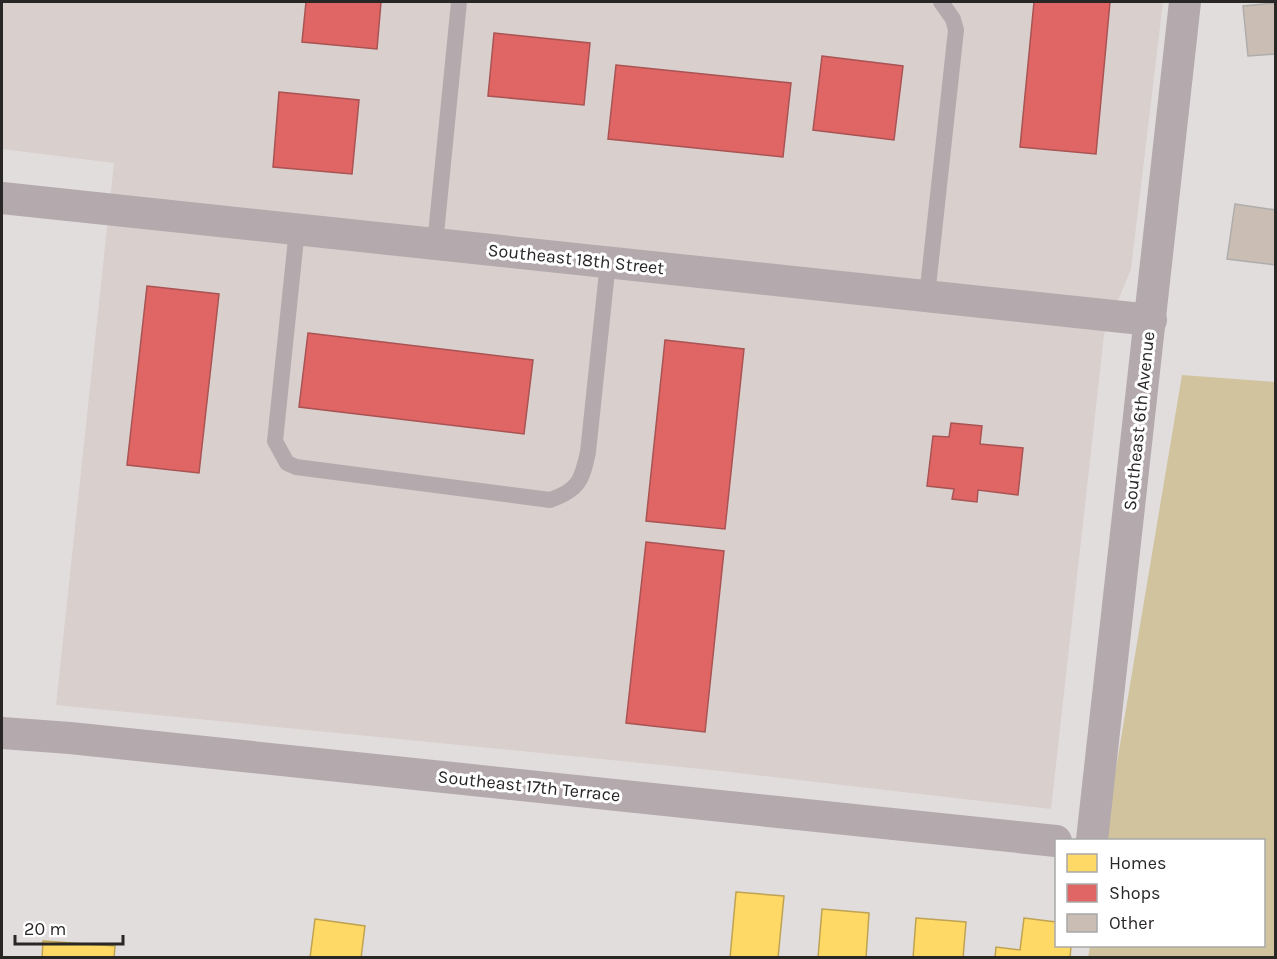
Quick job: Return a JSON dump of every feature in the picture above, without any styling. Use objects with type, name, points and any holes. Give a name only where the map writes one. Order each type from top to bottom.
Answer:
[{"type":"street","name":"Southeast 6th Avenue","points":[[1092,839],[1185,2]]},
{"type":"street","name":"Southeast 18th Street","points":[[2,198],[1151,320]]},
{"type":"street","name":"Southeast 17th Terrace","points":[[2,733],[82,739],[1055,842]]},
{"type":"lane","points":[[435,244],[459,2]]},
{"type":"lane","points":[[927,296],[956,30],[953,19],[941,2]]},
{"type":"lane","points":[[297,229],[275,441],[287,463],[296,468],[550,500],[563,496],[576,487],[583,475],[588,452],[608,262]]},
{"type":"shaded area","points":[[2,2],[1163,2],[1131,269],[1104,335],[1051,809],[721,771],[56,705],[114,163],[2,149]]},
{"type":"shaded area","points":[[1182,375],[1275,382],[1275,957],[1088,958],[1090,947],[1265,947],[1265,839],[1104,839]]},
{"type":"building: Homes","points":[[736,892],[784,896],[778,958],[730,958]]},
{"type":"building: Homes","points":[[822,909],[869,913],[866,958],[818,958]]},
{"type":"building: Homes","points":[[916,918],[966,922],[963,958],[913,958]]},
{"type":"building: Homes","points":[[1024,918],[1055,922],[1055,947],[1071,947],[1070,958],[995,958],[996,947],[1020,950]]},
{"type":"building: Homes","points":[[315,919],[365,926],[361,958],[310,958]]},
{"type":"building: Homes","points":[[43,941],[115,946],[114,958],[42,958]]},
{"type":"building: Shops","points":[[306,2],[381,2],[377,49],[302,42]]},
{"type":"building: Shops","points":[[1034,2],[1110,2],[1096,154],[1020,147]]},
{"type":"building: Shops","points":[[494,33],[590,43],[584,105],[488,96]]},
{"type":"building: Shops","points":[[822,56],[903,66],[894,140],[813,130]]},
{"type":"building: Shops","points":[[616,65],[791,83],[783,157],[608,139]]},
{"type":"building: Shops","points":[[279,92],[359,100],[352,174],[273,167]]},
{"type":"building: Shops","points":[[147,286],[219,294],[199,473],[127,465]]},
{"type":"building: Shops","points":[[308,333],[533,360],[524,434],[299,407]]},
{"type":"building: Shops","points":[[665,340],[744,349],[725,529],[646,521]]},
{"type":"building: Shops","points":[[951,423],[982,426],[980,444],[1023,448],[1018,495],[978,490],[977,502],[952,499],[954,489],[927,486],[933,436],[949,437]]},
{"type":"building: Shops","points":[[646,542],[724,551],[705,732],[626,723]]},
{"type":"building: Other","points":[[1276,3],[1276,54],[1248,56],[1243,6]]},
{"type":"building: Other","points":[[1235,204],[1276,210],[1276,265],[1227,259]]}]
